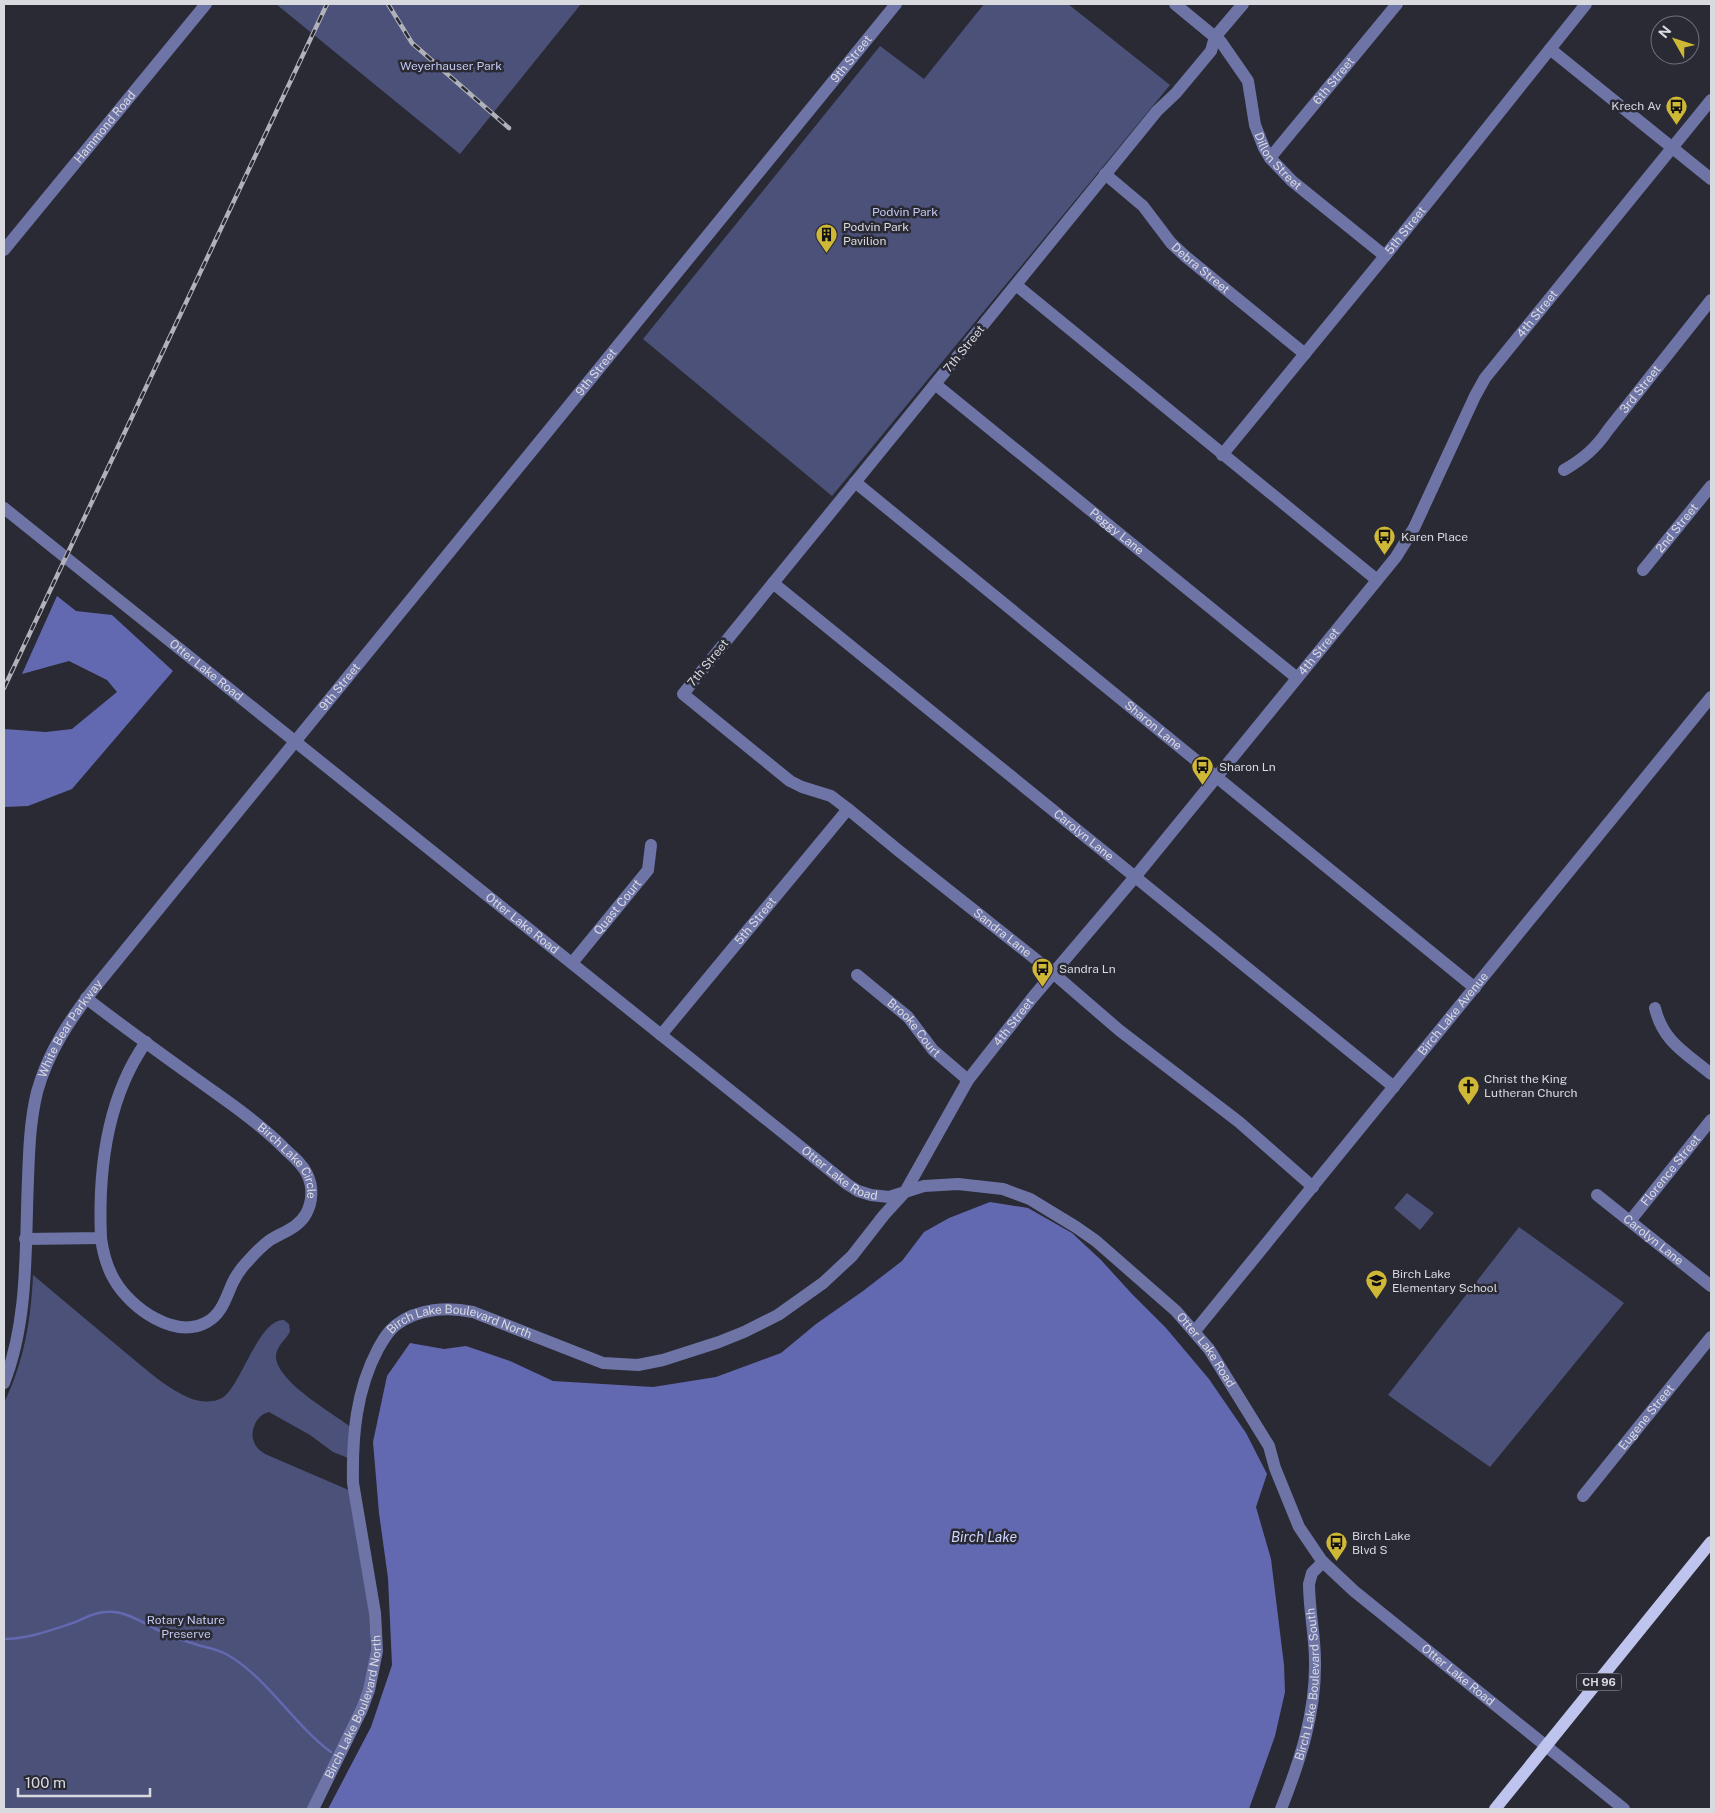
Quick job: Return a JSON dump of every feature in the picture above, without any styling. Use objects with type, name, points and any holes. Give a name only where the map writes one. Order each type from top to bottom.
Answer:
[{"type":"main road","name":"CH 96","points":[[1496,1809],[1711,1542]]},
{"type":"street","name":"Hammond Road","points":[[4,250],[206,4]]},
{"type":"street","name":"Dillon Street","points":[[1175,4],[1221,42],[1234,58],[1248,82],[1256,125],[1264,148],[1270,158],[1292,181],[1384,256]]},
{"type":"street","name":"7th Street","points":[[683,694],[1105,174],[1157,111],[1176,93],[1211,51],[1215,37],[1243,4]]},
{"type":"street","name":"6th Street","points":[[1270,158],[1397,4]]},
{"type":"street","name":"5th Street","points":[[1222,455],[1586,4]]},
{"type":"street","name":"9th Street","points":[[295,741],[890,6]]},
{"type":"street","points":[[1550,49],[1711,179]]},
{"type":"street","name":"4th Street","points":[[905,1192],[968,1080],[1053,973],[1135,877],[1406,544],[1485,378],[1711,100]]},
{"type":"street","name":"Debra Street","points":[[1105,174],[1143,206],[1171,243],[1185,256],[1305,354]]},
{"type":"street","points":[[1016,285],[1377,580]]},
{"type":"street","name":"3rd Street","points":[[1564,470],[1580,461],[1598,445],[1711,300]]},
{"type":"street","name":"Peggy Lane","points":[[935,384],[1297,678]]},
{"type":"street","name":"Sharon Lane","points":[[855,482],[1475,988]]},
{"type":"street","name":"2nd Street","points":[[1643,570],[1711,486]]},
{"type":"street","name":"Otter Lake Road","points":[[4,508],[847,1184],[858,1191],[889,1197],[924,1186],[958,1184],[1003,1189],[1030,1199],[1096,1241],[1160,1296],[1195,1331],[1229,1380],[1269,1446],[1274,1468],[1299,1526],[1323,1562],[1354,1591],[1624,1809]]},
{"type":"street","name":"Carolyn Lane","points":[[773,583],[1394,1087]]},
{"type":"street","name":"Sandra Lane","points":[[683,694],[785,778],[802,787],[830,796],[848,809],[1053,973],[1119,1030],[1239,1122],[1314,1187]]},
{"type":"street","name":"Birch Lake Avenue","points":[[1195,1331],[1711,697]]},
{"type":"street","name":"White Bear Parkway","points":[[4,1383],[20,1327],[23,1296],[29,1140],[37,1092],[46,1067],[73,1015],[295,741]]},
{"type":"street","name":"5th Street","points":[[661,1035],[848,809]]},
{"type":"street","name":"Quast Court","points":[[572,963],[648,870],[651,845]]},
{"type":"street","name":"Brooke Court","points":[[858,975],[908,1017],[933,1050],[968,1080]]},
{"type":"street","name":"Birch Lake Circle","points":[[86,998],[254,1120],[306,1171],[311,1187],[310,1201],[305,1215],[297,1225],[268,1242],[248,1261],[237,1274],[216,1316],[206,1323],[192,1327],[175,1326],[160,1320],[144,1312],[129,1299],[117,1285],[105,1260],[101,1238],[103,1164],[108,1128],[124,1080],[146,1042]]},
{"type":"street","points":[[1655,1008],[1658,1021],[1671,1041],[1711,1074]]},
{"type":"street","name":"Florence Street","points":[[1630,1221],[1711,1120]]},
{"type":"street","name":"Birch Lake Boulevard North","points":[[313,1809],[362,1708],[369,1690],[377,1651],[375,1612],[366,1569],[353,1483],[354,1440],[360,1396],[373,1358],[386,1334],[396,1325],[418,1314],[455,1308],[473,1312],[603,1363],[638,1365],[663,1360],[719,1342],[778,1315],[823,1283],[852,1256],[884,1215],[905,1192]]},
{"type":"street","name":"Carolyn Lane","points":[[1597,1195],[1711,1286]]},
{"type":"street","points":[[25,1239],[101,1238]]},
{"type":"street","name":"Eugene Street","points":[[1583,1496],[1711,1337]]},
{"type":"street","name":"Birch Lake Boulevard South","points":[[1281,1809],[1300,1761],[1310,1719],[1315,1660],[1309,1584],[1312,1573],[1323,1562]]},
{"type":"green space","name":"Weyerhauser Park","points":[[276,4],[581,4],[460,154]]},
{"type":"green space","name":"Podvin Park","points":[[984,4],[1068,4],[1170,85],[832,496],[643,339],[880,46],[924,79]]},
{"type":"green space","points":[[1407,1193],[1434,1213],[1420,1230],[1394,1208]]},
{"type":"green space","points":[[1519,1227],[1624,1303],[1490,1467],[1388,1395]]},
{"type":"green space","name":"Rotary Nature Preserve","points":[[33,1275],[158,1379],[183,1395],[199,1401],[211,1401],[222,1398],[236,1381],[266,1330],[275,1323],[284,1320],[289,1324],[290,1331],[278,1348],[276,1355],[278,1365],[284,1375],[318,1405],[351,1427],[348,1458],[333,1452],[310,1435],[269,1412],[258,1419],[253,1428],[255,1444],[265,1454],[351,1491],[369,1610],[371,1655],[361,1700],[308,1809],[4,1809],[4,1403],[17,1372],[25,1340]]},
{"type":"water","points":[[57,596],[76,611],[112,615],[173,671],[72,789],[28,806],[4,807],[4,729],[46,732],[72,729],[117,692],[107,680],[69,661],[22,674]]},
{"type":"water","name":"Birch Lake","points":[[990,1202],[1028,1208],[1072,1233],[1101,1260],[1166,1328],[1209,1379],[1246,1433],[1267,1474],[1256,1507],[1271,1559],[1284,1665],[1285,1692],[1275,1736],[1249,1809],[328,1809],[371,1727],[392,1665],[388,1578],[379,1513],[373,1442],[387,1376],[410,1343],[444,1349],[466,1346],[510,1361],[553,1381],[653,1387],[716,1377],[781,1353],[816,1324],[902,1261],[924,1232],[949,1218]]},
{"type":"waterway","points":[[4,1639],[21,1638],[37,1634],[101,1612],[128,1615],[172,1636],[226,1654],[241,1664],[267,1688],[317,1741],[331,1752]]},
{"type":"railway","points":[[4,688],[327,4]]},
{"type":"railway","points":[[388,4],[412,43],[509,128]]},
{"type":"place","name":"Krech Av","points":[[1677,125]]},
{"type":"place","name":"Podvin Park Pavilion","points":[[827,253]]},
{"type":"place","name":"Karen Place","points":[[1385,556]]},
{"type":"place","name":"Sharon Ln","points":[[1203,786]]},
{"type":"place","name":"Sandra Ln","points":[[1043,988]]},
{"type":"place","name":"Christ the King Lutheran Church","points":[[1468,1105]]},
{"type":"place","name":"Birch Lake Elementary School","points":[[1376,1300]]},
{"type":"place","name":"Birch Lake Blvd S","points":[[1336,1562]]}]
